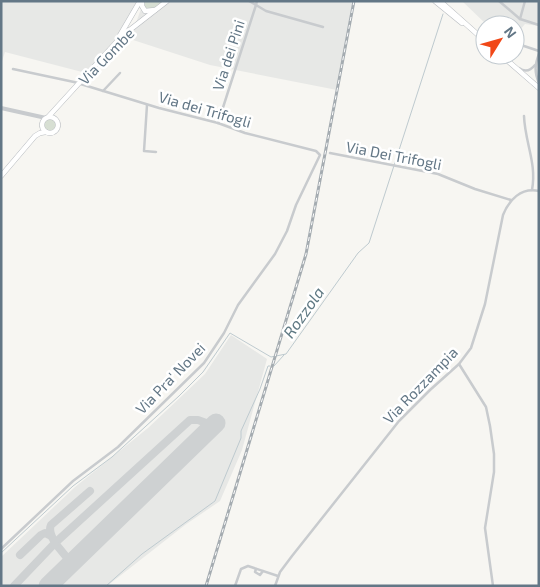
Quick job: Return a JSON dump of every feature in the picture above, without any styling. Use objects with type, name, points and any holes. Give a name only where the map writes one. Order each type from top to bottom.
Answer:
[{"type":"main road","points":[[141,1],[142,8],[147,12],[155,10],[167,1]]},
{"type":"main road","points":[[111,47],[141,1]]},
{"type":"main road","name":"Via Gombe","points":[[47,117],[59,107],[111,47],[167,1]]},
{"type":"main road","points":[[435,1],[473,31]]},
{"type":"main road","points":[[440,1],[473,31]]},
{"type":"main road","points":[[513,65],[539,88]]},
{"type":"main road","points":[[35,136],[40,133],[55,131],[58,123],[56,115],[59,107]]},
{"type":"main road","points":[[1,176],[35,136],[47,117],[54,117],[58,123]]},
{"type":"main road","points":[[42,124],[46,132]]},
{"type":"street","points":[[249,1],[256,5],[258,1]]},
{"type":"street","points":[[499,1],[515,15]]},
{"type":"street","points":[[521,15],[526,1]]},
{"type":"street","name":"Via dei Pini","points":[[218,123],[256,5],[266,11],[323,27]]},
{"type":"street","points":[[525,21],[539,25]]},
{"type":"street","points":[[525,47],[539,52],[535,65],[539,83]]},
{"type":"street","points":[[515,65],[521,70],[527,71],[535,65]]},
{"type":"street","name":"Via dei Trifogli","points":[[13,69],[74,82],[78,85],[147,105],[218,123],[245,133],[316,151],[320,155],[319,158]]},
{"type":"street","points":[[103,91],[120,73]]},
{"type":"street","points":[[147,105],[144,151],[156,152]]},
{"type":"street","points":[[1,108],[38,117],[47,117]]},
{"type":"street","points":[[524,116],[533,161],[534,179],[532,190]]},
{"type":"street","points":[[38,117],[42,124]]},
{"type":"street","name":"Via Dei Trifogli","points":[[330,153],[446,177],[475,189],[511,200]]},
{"type":"street","name":"Via Pra' Novei","points":[[1,549],[73,481],[118,447],[204,363],[224,334],[238,305],[275,254],[319,158]]},
{"type":"street","points":[[511,200],[532,190],[539,191]]},
{"type":"street","name":"Via Rozzampia","points":[[275,586],[278,576],[302,543],[399,421],[459,364],[471,348],[485,304],[503,215],[511,200]]},
{"type":"street","points":[[459,364],[486,407],[490,426],[494,454],[494,472],[485,528],[493,586]]},
{"type":"street","points":[[235,586],[239,574],[244,567],[248,566],[278,576]]},
{"type":"shaded area","points":[[1,1],[137,1],[117,37],[86,73],[5,52],[1,64]]},
{"type":"shaded area","points":[[143,1],[165,1],[156,8],[146,9],[143,7]]},
{"type":"shaded area","points":[[144,1],[353,1],[337,90],[210,65],[130,39]]},
{"type":"shaded area","points":[[462,1],[539,1],[539,26],[525,24],[525,15],[477,15]]},
{"type":"shaded area","points":[[48,119],[52,119],[56,125],[52,131],[48,131],[44,127],[44,123]]},
{"type":"shaded area","points":[[231,335],[267,359],[242,450],[220,501],[185,525],[107,586],[1,586],[1,557],[75,487],[148,428],[205,374]]},
{"type":"waterway","name":"Rozzola","points":[[1,553],[73,486],[112,457],[179,396],[203,372],[230,333],[271,357],[286,354],[358,253],[369,243],[443,14]]},
{"type":"waterway","points":[[274,366],[284,355]]},
{"type":"waterway","points":[[106,586],[142,554],[215,501],[241,438],[241,431],[268,366],[270,366]]},
{"type":"taxiway","points":[[66,568],[68,559],[55,543],[190,420],[198,420],[209,424],[210,429]]},
{"type":"taxiway","points":[[14,586],[55,543],[50,532],[51,525],[90,491]]},
{"type":"taxiway","points":[[20,555],[41,535],[45,533],[51,536]]},
{"type":"runway","points":[[48,586],[216,423]]},
{"type":"railway","points":[[206,586],[306,254],[354,1]]}]
